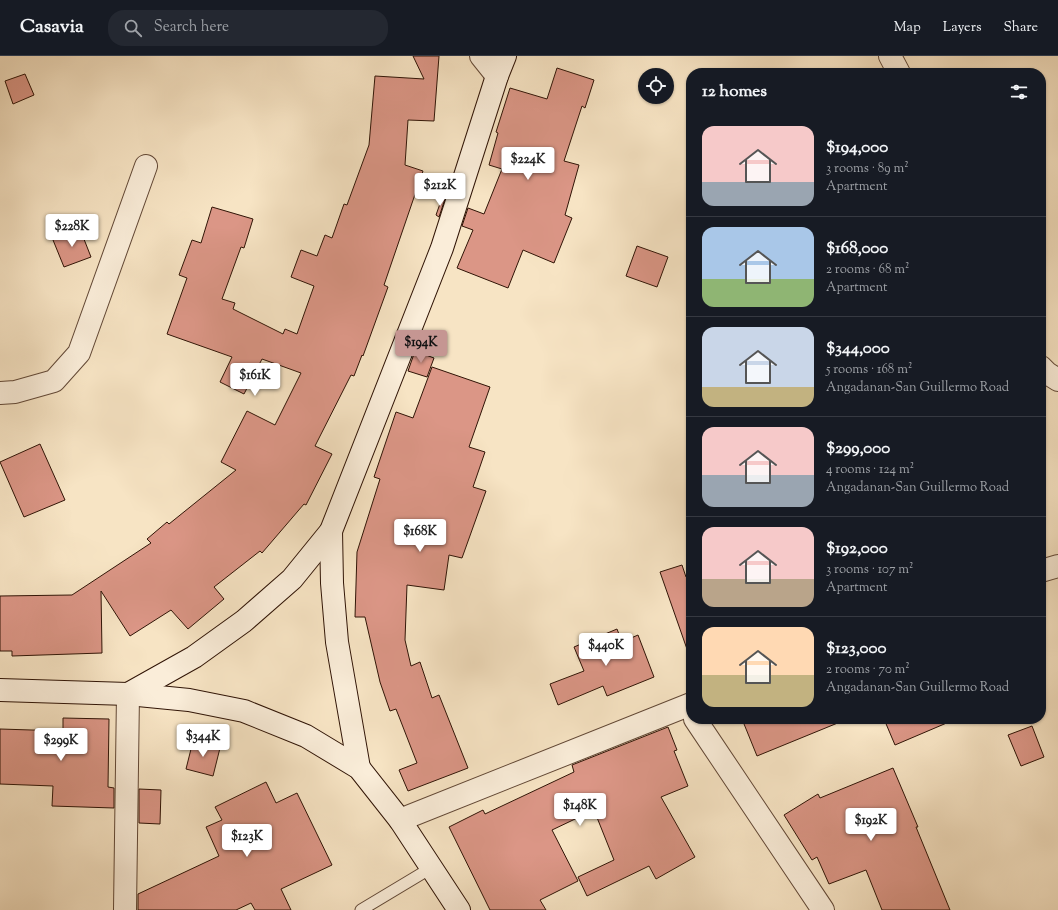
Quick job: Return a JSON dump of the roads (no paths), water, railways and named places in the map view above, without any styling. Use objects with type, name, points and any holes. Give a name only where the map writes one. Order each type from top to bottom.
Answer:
[{"type":"street","points":[[481,56],[497,76]]},
{"type":"street","points":[[128,694],[194,657],[244,621],[292,579],[332,531],[442,248],[497,76],[505,56]]},
{"type":"street","points":[[890,56],[896,68]]},
{"type":"street","points":[[0,393],[15,392],[54,381],[79,352],[146,166]]},
{"type":"street","points":[[1046,372],[1058,380]]},
{"type":"street","points":[[332,531],[332,583],[337,642],[359,768]]},
{"type":"street","points":[[1046,570],[1058,566]]},
{"type":"street","points":[[0,690],[128,694],[189,700],[244,711],[306,736],[359,768],[400,820],[459,910]]},
{"type":"street","points":[[126,910],[128,694]]},
{"type":"street","points":[[400,820],[686,712]]},
{"type":"street","points":[[700,724],[823,910]]},
{"type":"lane","points":[[361,910],[431,868]]}]
